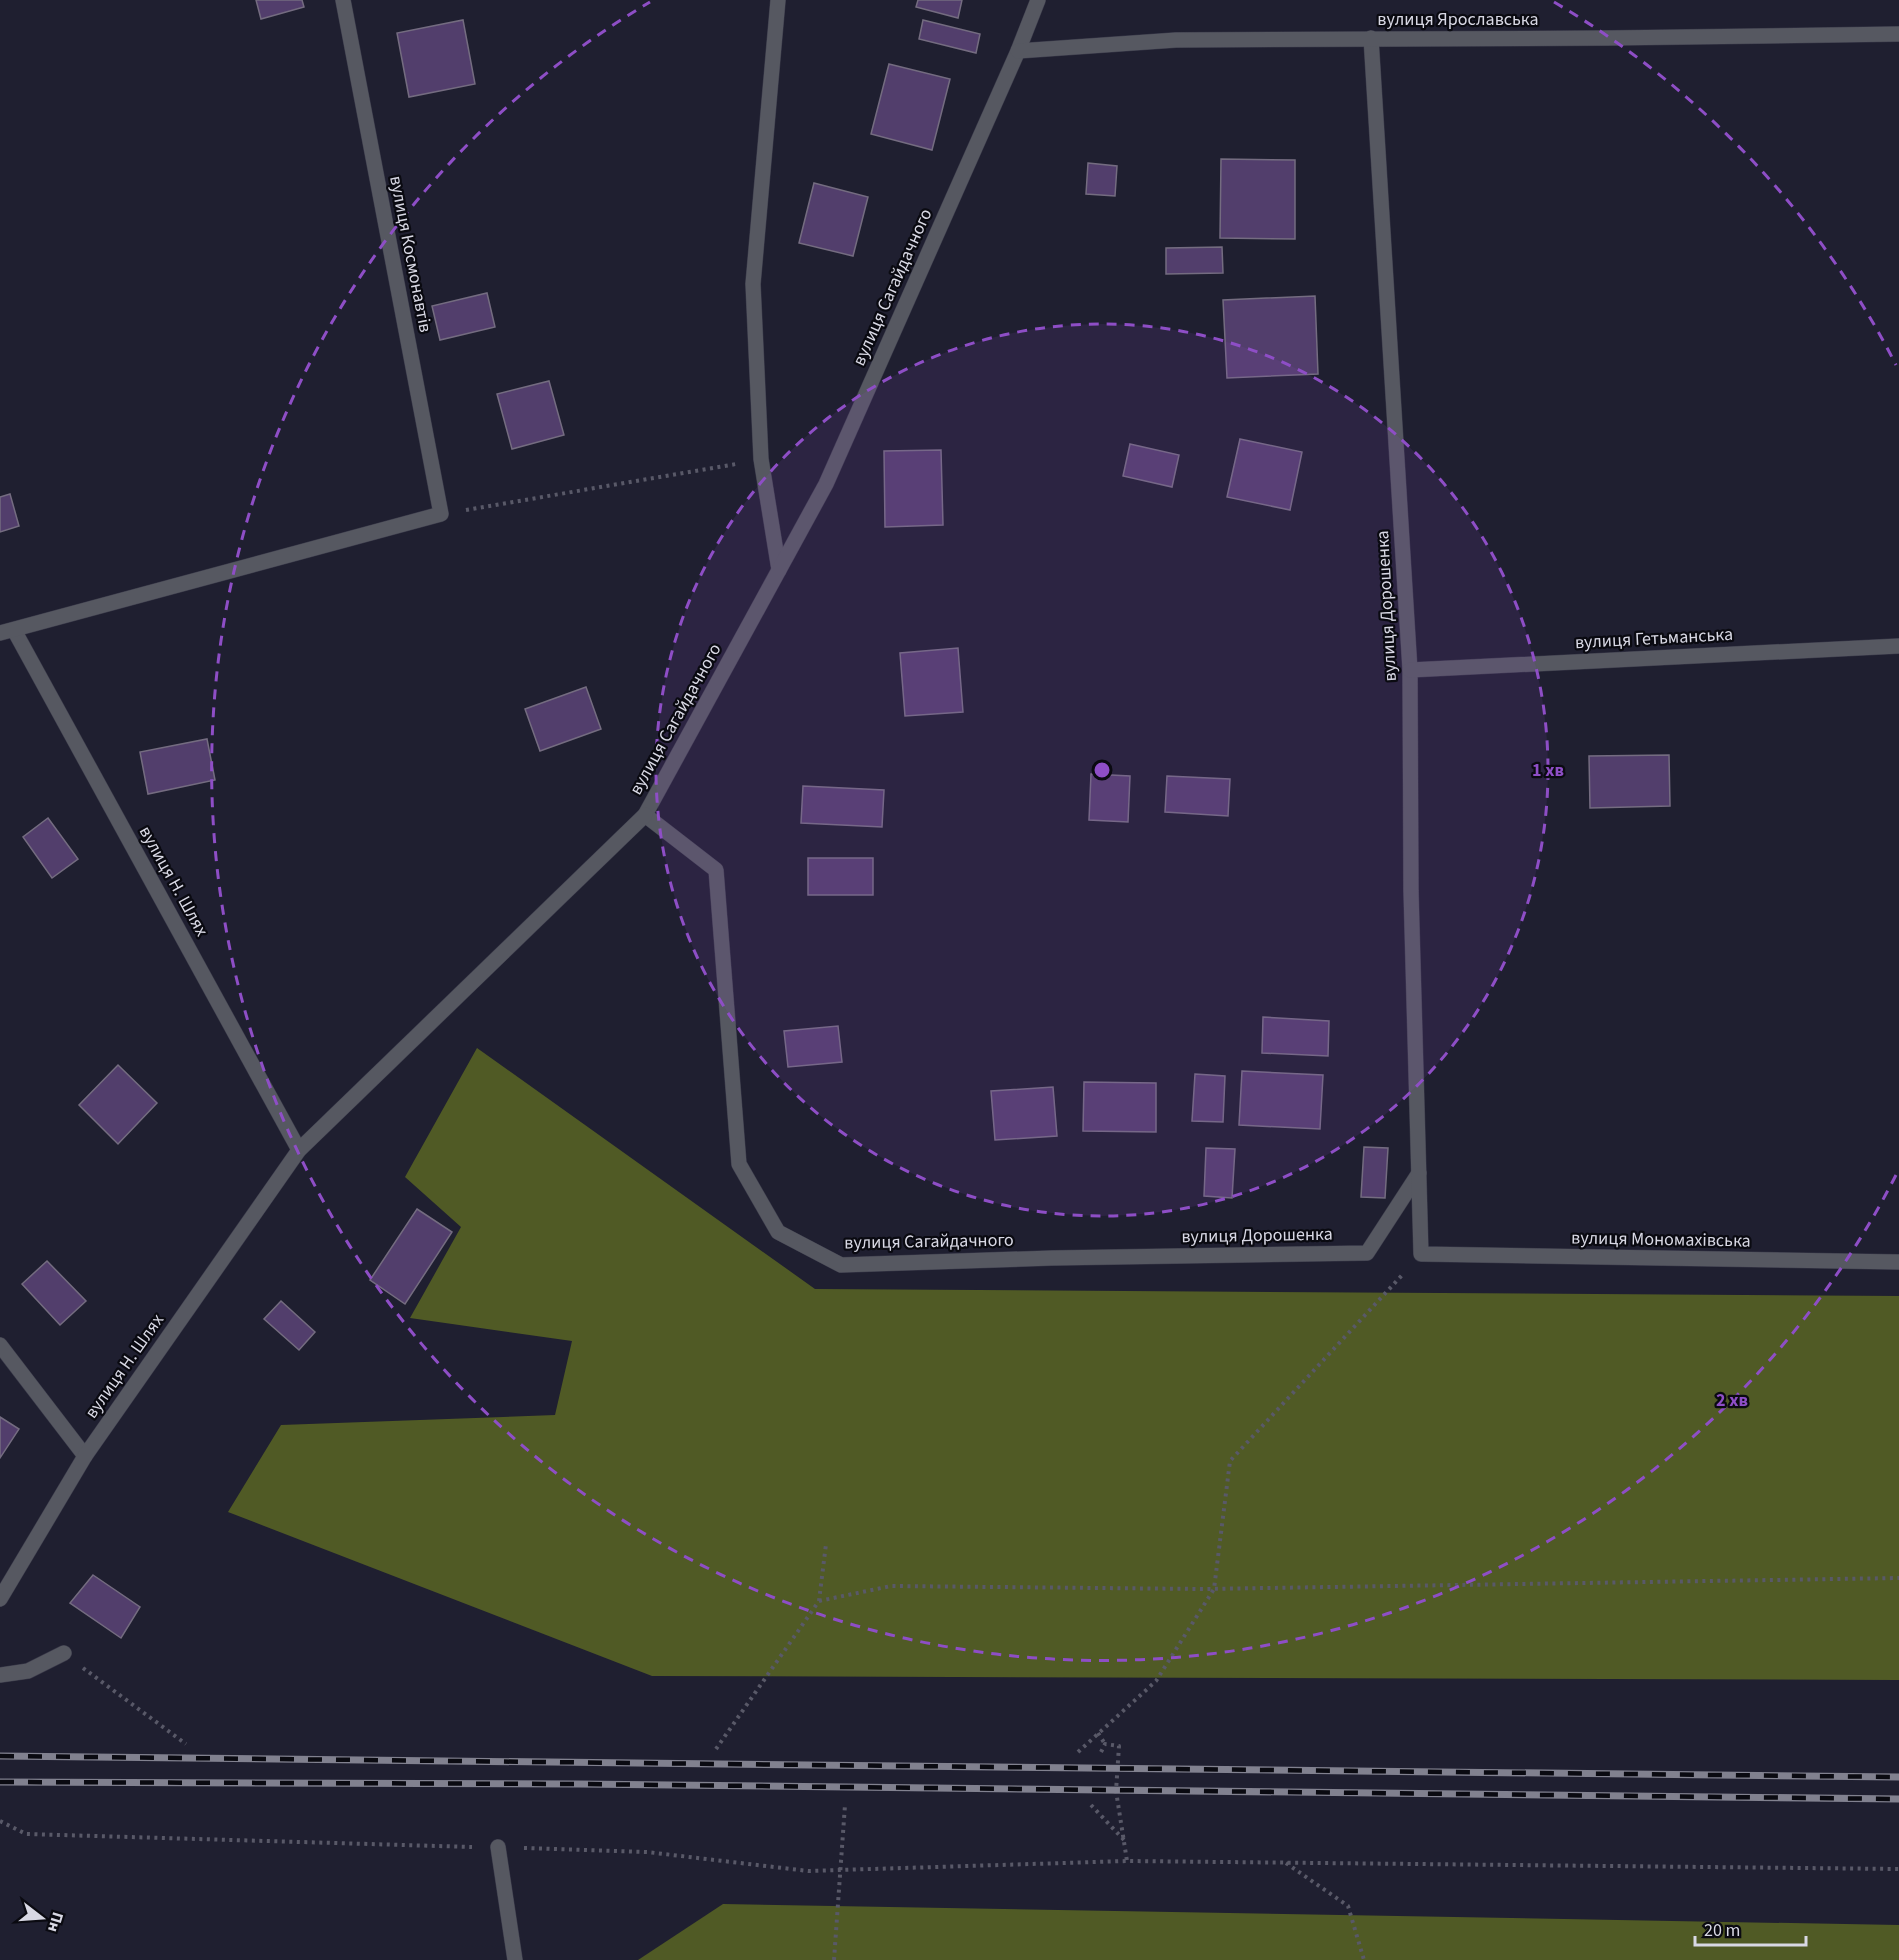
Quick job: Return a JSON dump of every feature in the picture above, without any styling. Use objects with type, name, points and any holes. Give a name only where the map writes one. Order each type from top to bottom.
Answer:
[{"type":"street","name":"вулиця Космонавтів","points":[[343,0],[441,514]]},
{"type":"street","points":[[778,0],[753,284],[761,459],[779,570]]},
{"type":"street","name":"вулиця Сагайдачного","points":[[1038,0],[1018,51],[826,484],[645,815],[716,870],[739,1164],[778,1232],[841,1265],[1052,1258]]},
{"type":"street","name":"вулиця Ярославська","points":[[1018,51],[1176,40],[1899,34]]},
{"type":"street","name":"вулиця Дорошенка","points":[[1371,38],[1410,670],[1411,891],[1421,1254]]},
{"type":"street","name":"вулиця Н. Шлях","points":[[299,1150],[7,632],[441,514]]},
{"type":"street","name":"вулиця Гетьманська","points":[[1410,670],[1899,646]]},
{"type":"street","name":"вулиця Н. Шлях","points":[[0,1599],[85,1456],[299,1150],[645,815]]},
{"type":"street","name":"вулиця Дорошенка","points":[[1052,1258],[1367,1253],[1419,1173]]},
{"type":"street","name":"вулиця Мономахівська","points":[[1421,1254],[1899,1262]]},
{"type":"street","name":"вулиця Н. Шлях","points":[[0,1345],[85,1456]]},
{"type":"street","points":[[0,1675],[28,1671],[64,1653]]},
{"type":"street","points":[[498,1847],[515,1960]]},
{"type":"path","points":[[441,514],[761,459]]},
{"type":"path","points":[[1078,1752],[1156,1681],[1214,1589],[1230,1461],[1421,1254]]},
{"type":"path","points":[[716,1749],[819,1601],[826,1544]]},
{"type":"path","points":[[819,1601],[891,1586],[1214,1589],[1899,1578]]},
{"type":"path","points":[[64,1653],[186,1744]]},
{"type":"path","points":[[1098,1733],[1104,1744],[1101,1752]]},
{"type":"path","points":[[1104,1744],[1119,1746],[1116,1791],[1127,1861]]},
{"type":"path","points":[[834,1960],[845,1805]]},
{"type":"path","points":[[1091,1805],[1124,1840]]},
{"type":"path","points":[[0,1821],[26,1834],[647,1852],[808,1871],[1127,1861],[1899,1869]]},
{"type":"path","points":[[1285,1863],[1348,1906],[1364,1960]]},
{"type":"green space","points":[[477,1048],[815,1289],[1899,1296],[1899,1680],[652,1676],[228,1512],[281,1425],[555,1415],[572,1341],[410,1318],[461,1227],[405,1177]]},
{"type":"green space","points":[[723,1904],[1899,1925],[1899,1960],[638,1960]]},
{"type":"building","points":[[256,0],[302,0],[304,7],[261,19]]},
{"type":"building","points":[[918,0],[962,0],[958,18],[916,7]]},
{"type":"building","points":[[463,20],[475,84],[409,97],[397,33]]},
{"type":"building","points":[[923,20],[980,34],[976,53],[919,39]]},
{"type":"building","points":[[889,64],[950,79],[932,150],[871,134]]},
{"type":"building","points":[[1221,159],[1295,160],[1295,239],[1220,238]]},
{"type":"building","points":[[1088,163],[1117,166],[1115,196],[1086,194]]},
{"type":"building","points":[[814,183],[868,197],[853,256],[799,243]]},
{"type":"building","points":[[1222,247],[1223,273],[1166,274],[1166,248]]},
{"type":"building","points":[[487,293],[495,327],[440,340],[432,306]]},
{"type":"building","points":[[1315,296],[1318,374],[1227,378],[1223,300]]},
{"type":"building","points":[[549,381],[564,435],[512,449],[497,394]]},
{"type":"building","points":[[1240,439],[1302,452],[1290,510],[1227,497]]},
{"type":"building","points":[[1130,444],[1179,455],[1172,487],[1123,476]]},
{"type":"building","points":[[941,450],[943,525],[885,527],[884,451]]},
{"type":"building","points":[[10,494],[19,526],[0,532],[0,497]]},
{"type":"building","points":[[958,648],[963,712],[905,716],[900,653]]},
{"type":"building","points":[[586,687],[601,729],[540,751],[525,709]]},
{"type":"building","points":[[207,739],[215,780],[148,794],[140,752]]},
{"type":"building","points":[[1669,755],[1670,806],[1590,808],[1589,756]]},
{"type":"building","points":[[1091,774],[1130,776],[1128,822],[1089,820]]},
{"type":"building","points":[[1167,776],[1230,779],[1228,816],[1165,812]]},
{"type":"building","points":[[803,786],[884,790],[882,827],[801,823]]},
{"type":"building","points":[[48,818],[78,859],[52,878],[23,837]]},
{"type":"building","points":[[808,858],[873,858],[873,895],[808,895]]},
{"type":"building","points":[[1263,1017],[1329,1021],[1328,1056],[1262,1053]]},
{"type":"building","points":[[838,1026],[842,1062],[788,1067],[784,1031]]},
{"type":"building","points":[[118,1065],[157,1103],[118,1144],[79,1105]]},
{"type":"building","points":[[1242,1071],[1323,1075],[1320,1129],[1239,1125]]},
{"type":"building","points":[[1195,1074],[1225,1076],[1223,1122],[1192,1121]]},
{"type":"building","points":[[1084,1082],[1156,1083],[1156,1132],[1083,1131]]},
{"type":"building","points":[[1053,1087],[1057,1136],[995,1140],[991,1091]]},
{"type":"building","points":[[1364,1147],[1388,1148],[1385,1198],[1361,1197]]},
{"type":"building","points":[[1206,1148],[1235,1149],[1232,1198],[1204,1196]]},
{"type":"building","points":[[417,1209],[452,1232],[405,1304],[370,1280]]},
{"type":"building","points":[[47,1261],[86,1301],[60,1325],[22,1284]]},
{"type":"building","points":[[281,1301],[315,1332],[299,1350],[264,1319]]},
{"type":"building","points":[[0,1417],[19,1429],[0,1458]]},
{"type":"building","points":[[93,1575],[140,1607],[121,1638],[70,1603]]},
{"type":"railway","points":[[0,1756],[1899,1777]]},
{"type":"railway","points":[[0,1782],[579,1784],[1899,1799]]}]
